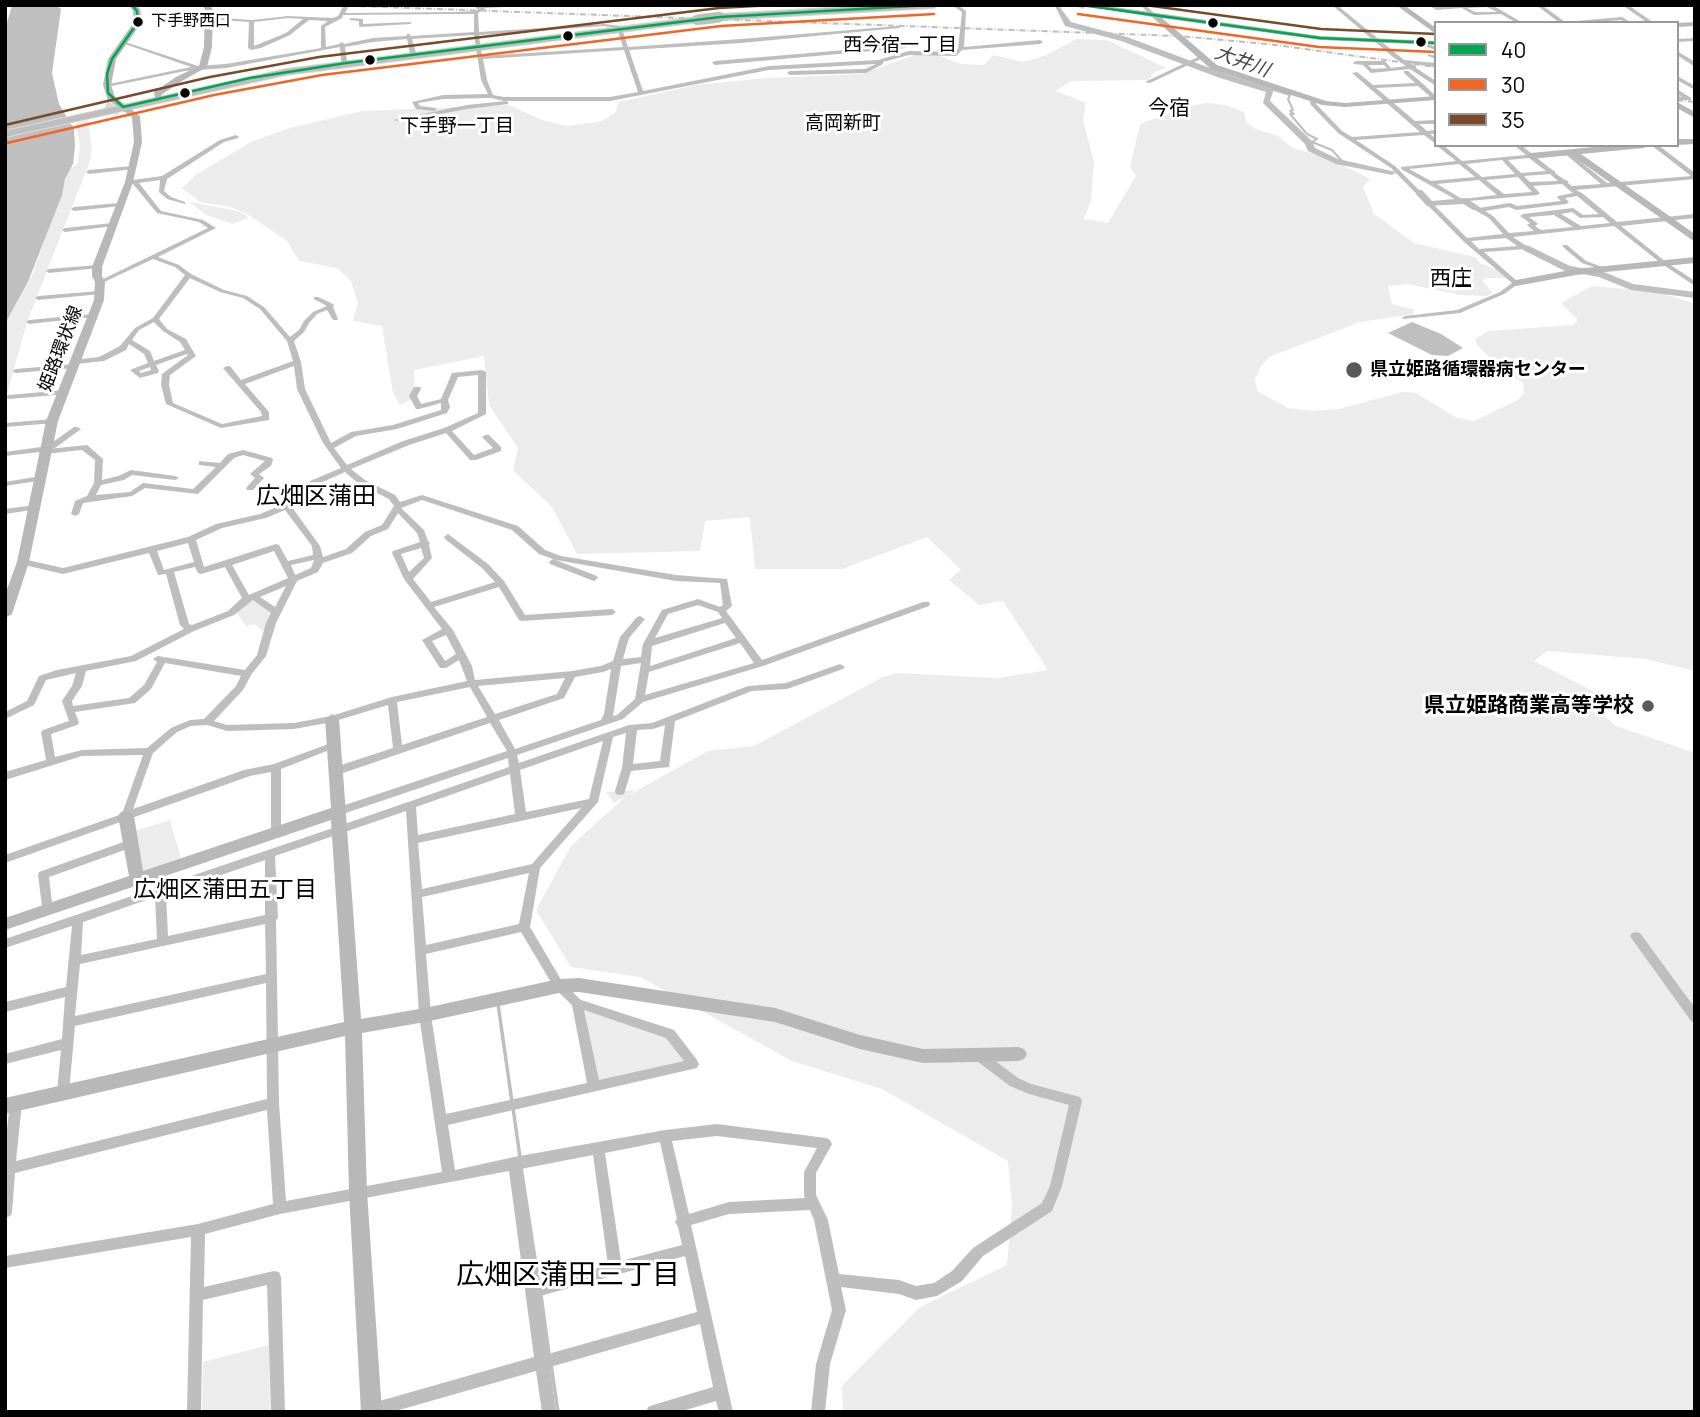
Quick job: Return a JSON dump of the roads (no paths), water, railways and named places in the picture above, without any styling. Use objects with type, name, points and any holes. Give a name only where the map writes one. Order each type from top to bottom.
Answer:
[{"type":"highway","points":[[5,133],[286,72],[695,19],[892,5]]},
{"type":"highway","points":[[695,19],[934,5]]},
{"type":"highway","points":[[121,108],[158,96],[263,73],[412,52],[477,46]]},
{"type":"street","points":[[49,271],[97,268],[119,205],[132,182],[138,142],[136,116],[121,108],[111,98],[107,85],[108,67],[139,20],[132,5]]},
{"type":"street","points":[[158,96],[157,94],[179,79],[200,68],[208,47],[206,5]]},
{"type":"street","points":[[323,47],[323,26],[342,14],[347,5]]},
{"type":"street","points":[[384,5],[477,8]]},
{"type":"street","points":[[342,14],[413,13],[540,5]]},
{"type":"street","points":[[438,108],[418,108],[415,102],[443,97],[491,96],[511,99],[610,99],[769,68],[888,59],[909,53],[956,54],[961,49],[965,15],[962,8],[954,5]]},
{"type":"street","points":[[1081,5],[1301,36],[1379,43],[1434,43]]},
{"type":"street","points":[[1116,5],[1129,11],[1154,15]]},
{"type":"street","points":[[1142,5],[1214,67],[1313,100],[1345,105],[1434,98]]},
{"type":"street","points":[[1334,5],[1379,43],[1434,82]]},
{"type":"street","points":[[1399,5],[1434,31]]},
{"type":"street","points":[[1431,5],[1436,9],[1462,7],[1474,14],[1501,12],[1517,21]]},
{"type":"street","points":[[1538,5],[1562,21]]},
{"type":"street","points":[[1623,5],[1649,21]]},
{"type":"street","points":[[406,37],[413,6]]},
{"type":"street","points":[[477,8],[477,46],[484,80],[491,96]]},
{"type":"street","points":[[208,18],[252,21],[280,17],[361,20],[361,26],[410,23]]},
{"type":"street","points":[[252,21],[251,48],[288,34],[308,18]]},
{"type":"street","points":[[1594,21],[1626,21]]},
{"type":"street","points":[[106,105],[102,87],[107,85],[323,47],[406,37],[604,25],[619,28],[641,92]]},
{"type":"street","points":[[480,58],[800,37],[899,27]]},
{"type":"street","points":[[886,28],[909,53]]},
{"type":"street","points":[[406,37],[411,43],[412,52]]},
{"type":"street","points":[[800,37],[810,55]]},
{"type":"street","points":[[124,42],[200,68]]},
{"type":"street","points":[[961,49],[1040,43]]},
{"type":"street","points":[[1420,43],[1434,48]]},
{"type":"street","points":[[342,44],[344,61]]},
{"type":"street","points":[[705,44],[723,77]]},
{"type":"street","points":[[715,63],[904,47]]},
{"type":"street","points":[[1679,54],[1695,65]]},
{"type":"street","points":[[1148,82],[1202,57]]},
{"type":"street","points":[[723,77],[773,61],[865,58]]},
{"type":"street","points":[[790,73],[866,71],[888,59]]},
{"type":"street","points":[[1406,61],[1434,65]]},
{"type":"street","points":[[1356,64],[1364,63],[1371,71],[1414,67]]},
{"type":"street","points":[[1406,72],[1434,97]]},
{"type":"street","points":[[1354,73],[1434,141]]},
{"type":"street","points":[[1679,79],[1695,88]]},
{"type":"street","points":[[1372,86],[1420,84]]},
{"type":"street","points":[[1679,92],[1689,99],[1679,98]]},
{"type":"street","points":[[414,127],[411,122],[396,120],[467,107],[507,103],[511,99]]},
{"type":"street","points":[[1313,100],[1312,104],[1350,139],[1393,167],[1465,240],[1516,283]]},
{"type":"street","points":[[1690,110],[1695,116]]},
{"type":"street","points":[[1414,123],[1434,122]]},
{"type":"street","points":[[1350,139],[1434,132]]},
{"type":"street","points":[[132,182],[164,178],[222,141],[236,137]]},
{"type":"street","points":[[1441,147],[1502,196]]},
{"type":"street","points":[[1520,147],[1664,263],[1695,284]]},
{"type":"street","points":[[1393,167],[1614,147]]},
{"type":"street","points":[[1657,147],[1695,176]]},
{"type":"street","points":[[1568,150],[1695,239]]},
{"type":"street","points":[[1568,150],[1606,185]]},
{"type":"street","points":[[1464,200],[1536,193],[1503,158]]},
{"type":"street","points":[[1485,160],[1505,176]]},
{"type":"street","points":[[89,172],[132,168]]},
{"type":"street","points":[[1404,168],[1464,200],[1491,217],[1507,235],[1523,247],[1545,256]]},
{"type":"street","points":[[1431,183],[1553,172]]},
{"type":"street","points":[[1573,188],[1695,176]]},
{"type":"street","points":[[164,178],[161,191],[169,198],[183,203]]},
{"type":"street","points":[[38,298],[99,287],[152,257],[213,228],[159,212],[132,182]]},
{"type":"street","points":[[1528,184],[1566,182]]},
{"type":"street","points":[[1520,208],[1566,202],[1560,197],[1580,194]]},
{"type":"street","points":[[1520,195],[1541,213]]},
{"type":"street","points":[[1555,203],[1566,211]]},
{"type":"street","points":[[74,209],[119,205]]},
{"type":"street","points":[[1478,210],[1510,205],[1529,215]]},
{"type":"street","points":[[1541,233],[1530,225],[1535,224],[1523,216],[1566,211],[1573,211],[1582,217],[1604,215]]},
{"type":"street","points":[[1556,213],[1580,228]]},
{"type":"street","points":[[1465,240],[1695,216]]},
{"type":"street","points":[[65,230],[112,225]]},
{"type":"street","points":[[1565,246],[1584,262],[1605,269]]},
{"type":"street","points":[[1477,251],[1523,247]]},
{"type":"street","points":[[152,257],[253,302],[262,308],[290,341],[297,362],[301,389],[330,447],[346,469],[362,482],[392,497],[421,532],[428,558],[408,579]]},
{"type":"street","points":[[1405,318],[1458,312],[1502,293],[1516,283],[1605,269],[1695,260]]},
{"type":"street","name":"姫路環状線","points":[[5,614],[23,562],[52,421],[92,316],[99,287],[97,268]]},
{"type":"street","points":[[16,371],[75,364],[101,359],[117,352],[137,330],[155,319],[188,275]]},
{"type":"street","points":[[316,298],[331,304],[329,307],[335,319]]},
{"type":"street","points":[[290,341],[302,331],[315,313],[329,307]]},
{"type":"street","points":[[29,322],[92,316]]},
{"type":"street","points":[[155,319],[165,330],[183,341],[192,356],[166,374],[165,385],[170,404],[221,426],[265,418],[265,412],[227,368]]},
{"type":"street","points":[[129,341],[147,353],[152,363],[188,351]]},
{"type":"street","points":[[240,383],[297,362]]},
{"type":"street","points":[[23,562],[63,571],[152,550],[205,531],[255,519],[287,506],[313,483],[482,414],[482,372],[455,375],[444,400],[444,411],[394,427],[354,434],[330,447]]},
{"type":"street","points":[[417,389],[413,401],[419,407],[444,400]]},
{"type":"street","points":[[9,397],[65,392]]},
{"type":"street","points":[[5,425],[52,421]]},
{"type":"street","points":[[45,449],[77,429]]},
{"type":"street","points":[[447,430],[473,458],[498,449],[486,437]]},
{"type":"street","points":[[5,454],[85,447],[100,459],[98,482],[90,498]]},
{"type":"street","points":[[75,514],[79,501],[132,494],[143,485],[195,492],[220,465],[231,456],[243,452],[269,460],[268,464],[254,474],[260,478],[250,488]]},
{"type":"street","points":[[201,463],[220,465]]},
{"type":"street","points":[[98,482],[121,478],[131,472],[175,478]]},
{"type":"street","points":[[5,484],[41,478]]},
{"type":"street","points":[[286,564],[349,551],[368,534],[385,527],[398,507],[422,497],[515,528],[551,561],[594,578]]},
{"type":"street","points":[[5,716],[31,704],[42,678],[57,673],[116,664],[148,653],[191,629],[231,612],[250,597],[315,570],[319,558],[306,530],[287,506]]},
{"type":"street","points":[[5,512],[35,507]]},
{"type":"street","points":[[448,537],[485,566],[501,583],[522,618],[612,612]]},
{"type":"street","points":[[191,538],[201,571],[276,547],[293,580]]},
{"type":"street","points":[[426,543],[397,553],[408,579],[448,630],[512,752],[521,817]]},
{"type":"street","points":[[152,550],[161,573],[198,564]]},
{"type":"street","points":[[542,552],[559,558],[676,578],[724,581],[727,606],[724,614],[648,644]]},
{"type":"street","points":[[227,564],[250,597],[277,612]]},
{"type":"street","points":[[170,572],[185,625],[191,629]]},
{"type":"street","points":[[207,722],[240,688],[261,656],[277,612],[293,580]]},
{"type":"street","points":[[430,606],[501,583]]},
{"type":"street","points":[[640,700],[648,644],[665,612],[698,602],[724,614],[760,664]]},
{"type":"street","points":[[5,924],[620,717],[640,700],[760,664],[926,604]]},
{"type":"street","points":[[605,721],[609,714],[617,663],[625,637],[639,619]]},
{"type":"street","points":[[448,630],[427,640],[443,666],[460,656]]},
{"type":"street","points":[[137,880],[126,816],[149,751],[174,730],[190,723],[207,722],[227,729],[294,726],[474,683],[572,674],[603,669],[617,663],[643,665],[742,639]]},
{"type":"street","points":[[148,653],[162,662],[247,674]]},
{"type":"street","points":[[70,710],[132,701],[148,687],[162,662]]},
{"type":"street","points":[[5,944],[341,830],[632,727],[653,726],[751,688],[787,686],[840,667]]},
{"type":"street","points":[[51,761],[46,732],[74,723],[67,701],[77,686],[81,671]]},
{"type":"street","points":[[336,771],[561,696],[572,674]]},
{"type":"street","points":[[393,701],[398,751]]},
{"type":"street","points":[[332,719],[353,1027],[358,1192],[370,1411],[705,1316]]},
{"type":"street","points":[[627,768],[665,764],[670,720]]},
{"type":"street","points":[[594,725],[605,736]]},
{"type":"street","points":[[620,791],[627,768],[632,727]]},
{"type":"street","points":[[441,1121],[693,1065],[670,1034],[577,1003],[559,986],[524,927],[535,867],[593,802],[605,736]]},
{"type":"street","points":[[5,859],[334,745]]},
{"type":"street","points":[[5,776],[82,752],[149,751]]},
{"type":"street","points":[[276,767],[276,831]]},
{"type":"street","points":[[413,840],[593,802]]},
{"type":"street","points":[[411,805],[425,1015],[449,1175]]},
{"type":"street","points":[[47,911],[43,875],[129,844]]},
{"type":"street","points":[[270,853],[273,1103],[279,1208]]},
{"type":"street","points":[[417,894],[535,867]]},
{"type":"street","points":[[160,891],[163,942]]},
{"type":"street","points":[[77,960],[272,918]]},
{"type":"street","points":[[63,1092],[77,960],[78,919]]},
{"type":"street","points":[[420,951],[524,927]]},
{"type":"street","points":[[1636,936],[1695,1018]]},
{"type":"street","points":[[70,1022],[272,977]]},
{"type":"street","points":[[5,1212],[11,1104],[274,1047],[353,1027],[425,1015],[559,986],[579,985],[775,1015],[860,1042],[923,1056],[1018,1054]]},
{"type":"street","points":[[5,1007],[74,990]]},
{"type":"street","points":[[577,1003],[594,1086]]},
{"type":"street","points":[[5,1059],[67,1043]]},
{"type":"street","points":[[835,1280],[898,1287],[916,1293],[937,1289],[957,1276],[978,1252],[1047,1207],[1056,1186],[1074,1120],[1076,1101],[1021,1086],[978,1055]]},
{"type":"street","points":[[9,1169],[273,1103]]},
{"type":"street","points":[[5,1262],[198,1230],[279,1208],[358,1192],[665,1136],[717,1130],[826,1144],[810,1172],[810,1195],[821,1220],[839,1310],[823,1364],[818,1412]]},
{"type":"street","points":[[665,1136],[726,1412]]},
{"type":"street","points":[[598,1148],[615,1267]]},
{"type":"street","points":[[514,1163],[550,1412]]},
{"type":"street","points":[[682,1222],[729,1208],[814,1204]]},
{"type":"street","points":[[194,1412],[198,1230]]},
{"type":"street","points":[[534,1290],[689,1249]]},
{"type":"street","points":[[197,1295],[274,1277],[278,1412]]},
{"type":"street","points":[[653,1412],[722,1392]]},
{"type":"waterway","name":"大井川","points":[[1057,7],[1068,24],[1124,39],[1271,91],[1266,101],[1309,143],[1311,149],[1336,161],[1392,172]]},
{"type":"waterway","points":[[1274,90],[1290,95],[1288,99],[1293,110],[1290,111],[1294,114],[1290,114],[1307,134],[1317,139],[1312,142],[1332,150],[1342,161]]},
{"type":"waterway","name":"大井川","points":[[1419,192],[1430,204],[1466,201],[1476,208]]},
{"type":"waterway","name":"大井川","points":[[1526,248],[1568,269],[1601,274],[1631,287],[1695,295]]},
{"type":"waterway","points":[[498,1004],[512,1102]]},
{"type":"waterway","points":[[513,1108],[520,1157]]},
{"type":"waterway","points":[[521,1167],[539,1285]]},
{"type":"waterway","points":[[541,1295],[549,1354]]},
{"type":"waterway","points":[[551,1364],[558,1412]]},
{"type":"tunnel","points":[[106,105],[119,112]]},
{"type":"railway","points":[[327,5],[1178,36],[1268,44],[1434,67]]},
{"type":"railway","points":[[1679,100],[1695,102]]},
{"type":"place","name":"下手野西口","points":[[138,22]]},
{"type":"place","name":"県立姫路循環器病センター","points":[[1354,370]]},
{"type":"place","name":"県立姫路商業高等学校","points":[[1648,706]]},
{"type":"district","name":"西今宿一丁目","points":[[900,46]]},
{"type":"district","name":"今宿","points":[[1169,109]]},
{"type":"district","name":"高岡新町","points":[[843,124]]},
{"type":"district","name":"下手野一丁目","points":[[457,127]]},
{"type":"district","name":"西庄","points":[[1451,279]]},
{"type":"district","name":"広畑区蒲田","points":[[316,497]]},
{"type":"district","name":"広畑区蒲田五丁目","points":[[225,891]]},
{"type":"district","name":"広畑区蒲田三丁目","points":[[568,1276]]}]
